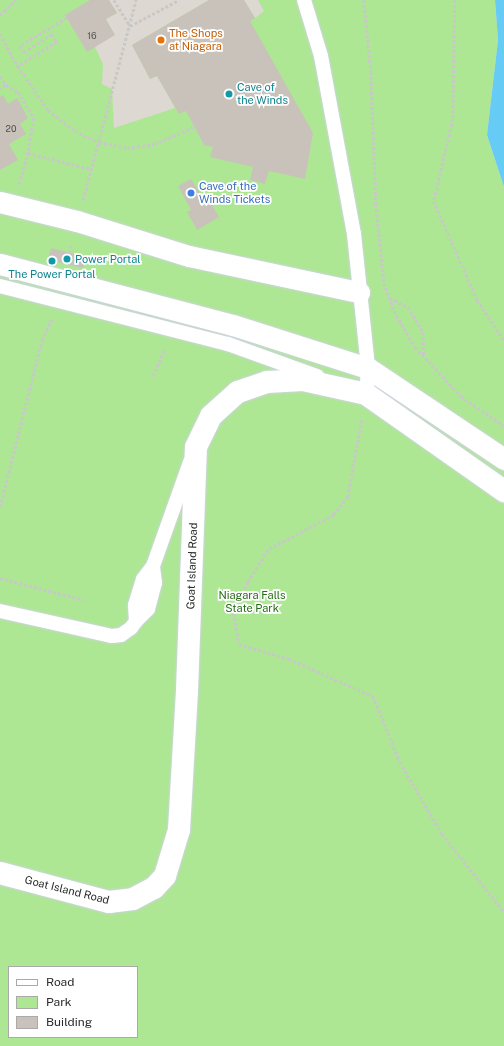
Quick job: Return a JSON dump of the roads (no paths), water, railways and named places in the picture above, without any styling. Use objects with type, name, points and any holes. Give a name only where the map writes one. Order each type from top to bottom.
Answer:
[{"type":"street","points":[[6,204],[77,221],[189,256],[359,292]]},
{"type":"street","points":[[0,264],[233,325],[368,368],[504,459]]},
{"type":"street","name":"Goat Island Road","points":[[0,873],[109,902],[133,899],[154,888],[165,876],[178,830],[187,691],[196,447],[211,416],[238,392],[267,382],[303,380],[366,394],[504,491]]},
{"type":"lane","points":[[0,286],[228,344],[366,394],[368,368],[354,234],[321,56],[304,0]]},
{"type":"lane","points":[[0,611],[112,636],[121,635],[131,628],[136,621],[135,605],[143,579],[153,566],[196,447]]},
{"type":"water","points":[[495,0],[504,0],[504,187],[487,135],[498,40]]},
{"type":"place","name":"The Shops at Niagara","points":[[161,40]]},
{"type":"place","name":"Cave of the Winds","points":[[229,94]]},
{"type":"place","name":"Cave of the Winds Tickets","points":[[191,193]]},
{"type":"place","name":"Power Portal","points":[[67,259]]},
{"type":"place","name":"The Power Portal","points":[[52,261]]},
{"type":"park label","name":"Niagara Falls State Park","points":[[252,602]]}]
